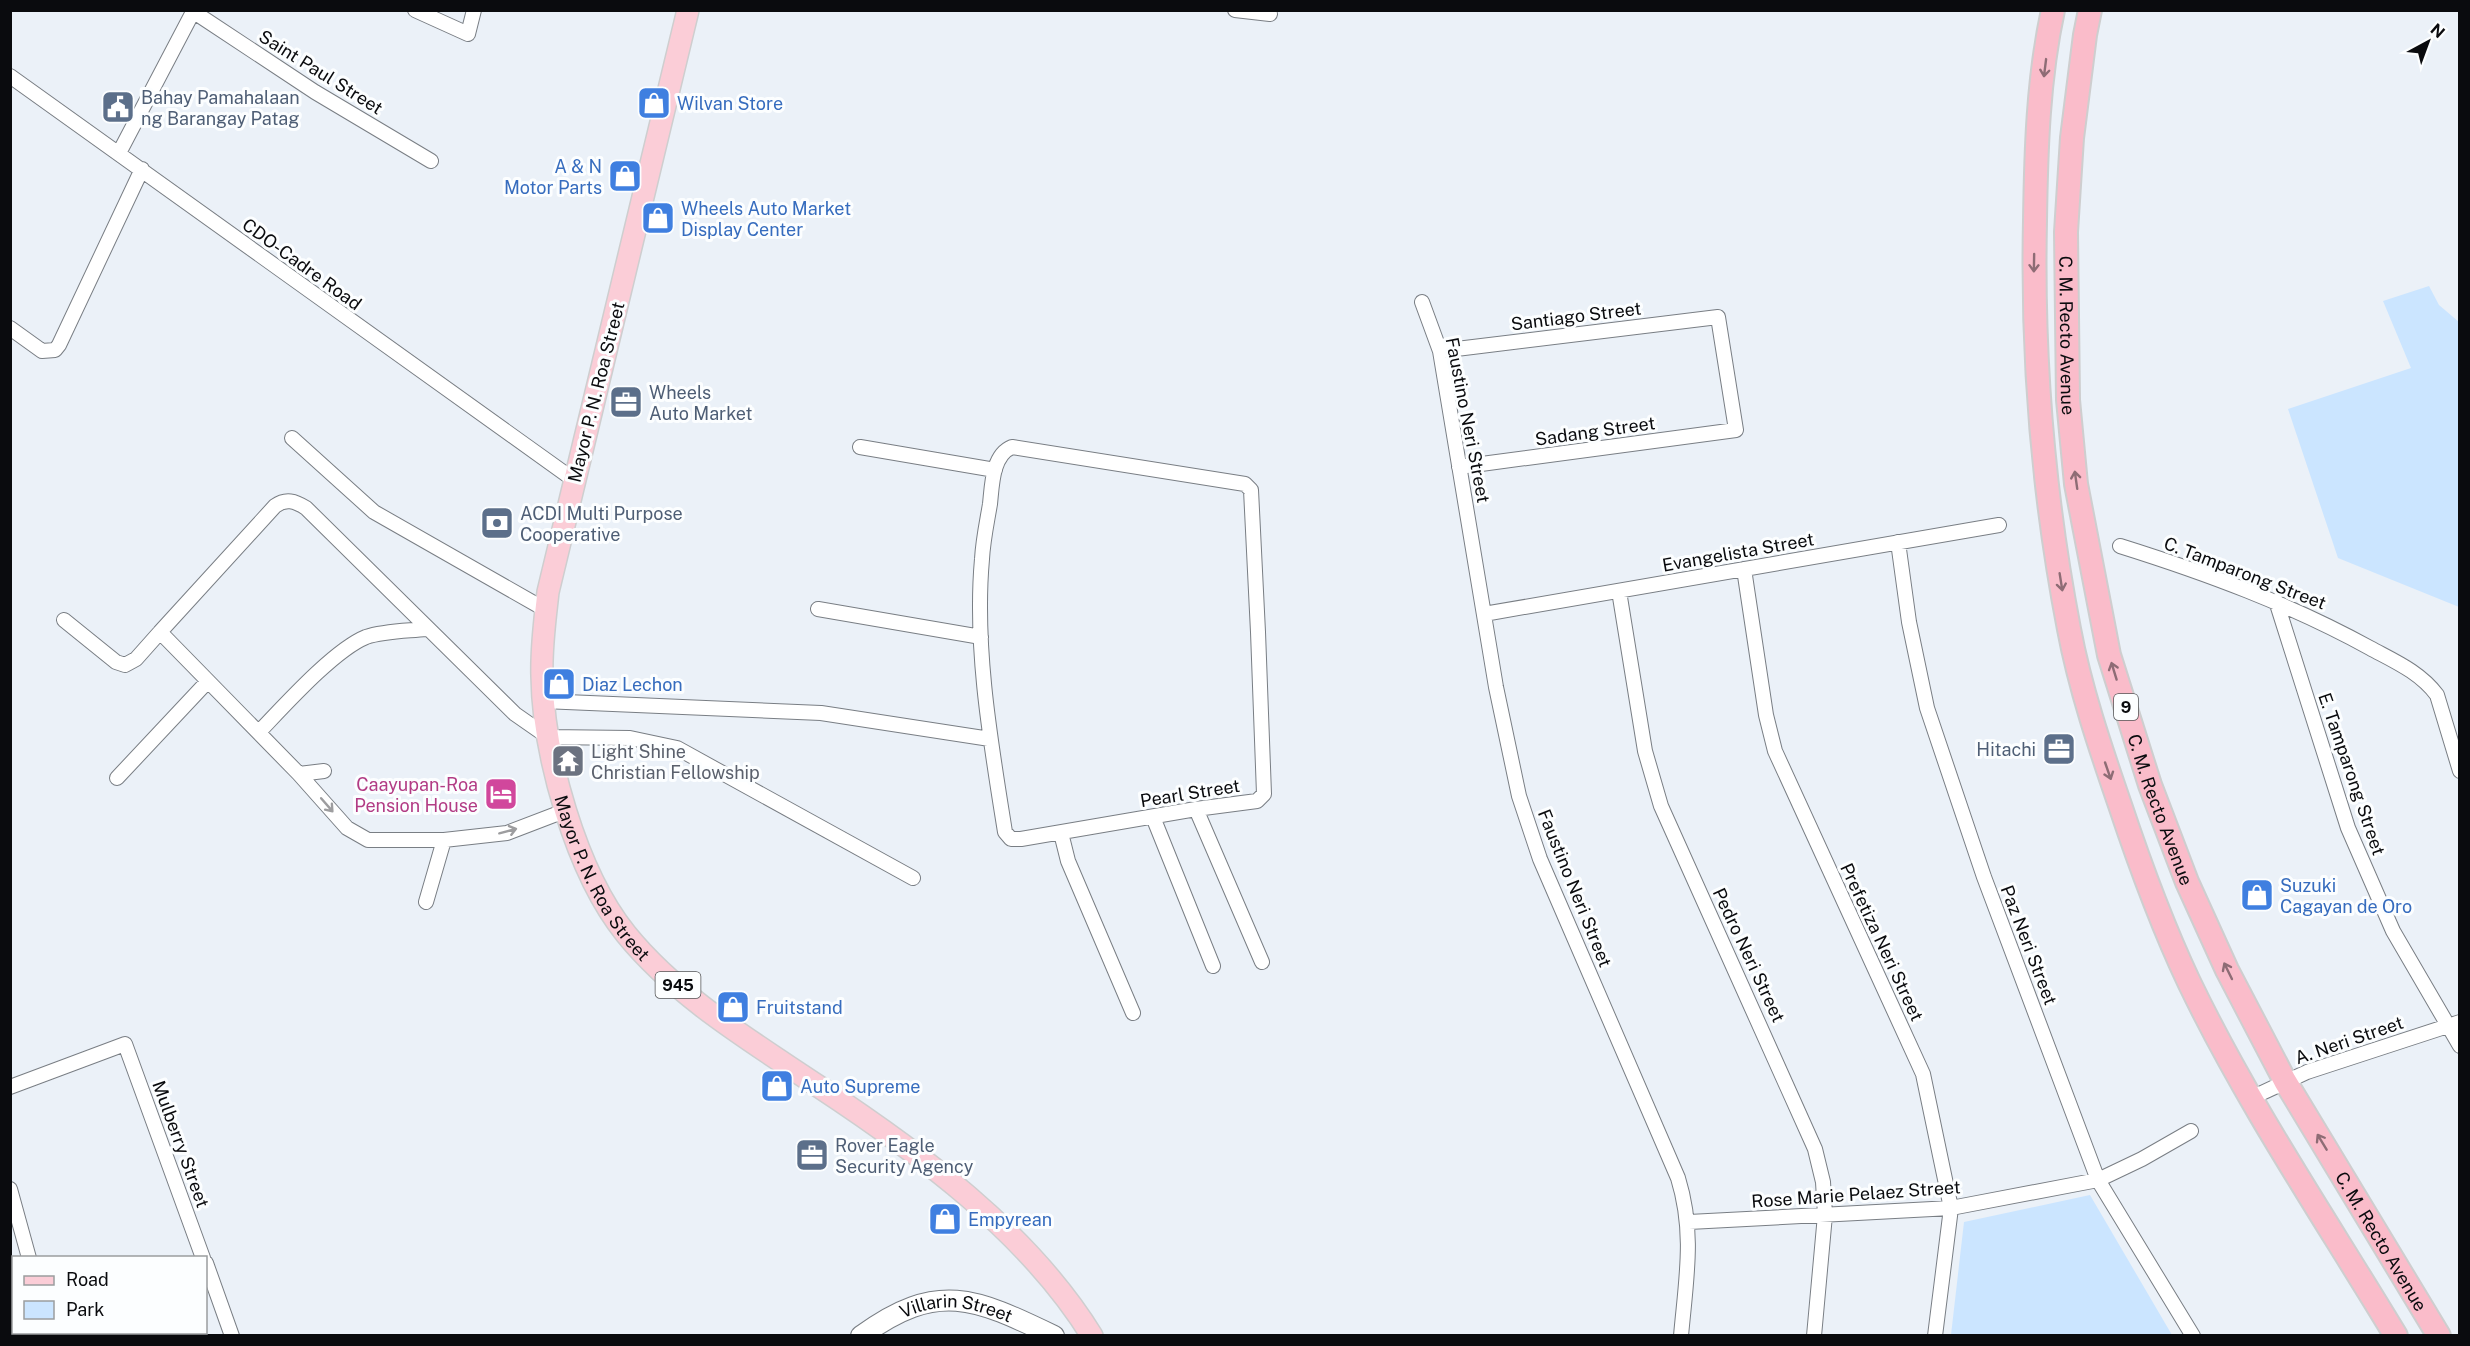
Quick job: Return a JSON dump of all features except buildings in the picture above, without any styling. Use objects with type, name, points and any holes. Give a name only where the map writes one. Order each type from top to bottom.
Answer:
[{"type":"highway","name":"C. M. Recto Avenue","points":[[2053,10],[2039,121],[2034,280],[2039,416],[2054,537],[2069,631],[2099,744],[2150,892],[2190,984],[2251,1098],[2396,1335]]},
{"type":"highway","name":"C. M. Recto Avenue","points":[[2090,10],[2072,138],[2066,232],[2068,399],[2076,484],[2109,655],[2150,785],[2187,882],[2222,959],[2285,1081],[2439,1335]]},
{"type":"highway","points":[[2054,537],[2085,531]]},
{"type":"main road","name":"Mayor P. N. Roa Street","points":[[688,10],[574,480],[546,609],[542,657],[543,701],[548,737],[578,848],[597,888],[625,932],[650,961],[724,1022],[888,1134],[984,1211],[1058,1286],[1092,1335]]},
{"type":"main road","name":"Villarin Street","points":[[861,1335],[879,1322],[906,1308],[922,1302],[952,1299],[982,1304],[1054,1335]]},
{"type":"street","points":[[415,10],[468,34],[474,10]]},
{"type":"street","points":[[1235,10],[1270,14]]},
{"type":"street","points":[[119,153],[194,11]]},
{"type":"street","name":"Saint Paul Street","points":[[194,11],[315,92],[431,161]]},
{"type":"street","name":"CDO-Cadre Road","points":[[10,76],[574,480]]},
{"type":"street","points":[[10,327],[42,351],[55,350],[60,345],[142,169]]},
{"type":"street","name":"Faustino Neri Street","points":[[1422,302],[1440,351],[1496,687],[1519,796],[1536,849],[1678,1178],[1689,1221],[1688,1266],[1681,1335]]},
{"type":"street","name":"Santiago Street","points":[[1440,351],[1718,317],[1736,430]]},
{"type":"street","name":"Sadang Street","points":[[1459,468],[1736,430]]},
{"type":"street","points":[[292,438],[374,512],[546,609]]},
{"type":"street","points":[[860,447],[995,470]]},
{"type":"street","name":"Pearl Street","points":[[1012,447],[1245,483],[1251,490],[1264,794],[1257,801],[1196,809],[1061,833],[1011,839],[1005,832],[990,739],[981,637],[981,559],[995,470],[1004,452],[1012,447]]},
{"type":"street","points":[[64,620],[116,662],[126,665],[136,659],[275,506],[292,501],[306,508],[426,629],[515,714],[548,737],[630,738],[677,748],[913,878]]},
{"type":"street","name":"Evangelista Street","points":[[1484,614],[1999,525]]},
{"type":"street","name":"Paz Neri Street","points":[[1898,542],[1909,622],[1927,708],[1984,877],[2098,1180],[2193,1335]]},
{"type":"street","name":"C. Tamparong Street","points":[[2120,546],[2276,601],[2330,626],[2423,679],[2437,695],[2460,771]]},
{"type":"street","name":"Prefetiza Neri Street","points":[[1744,569],[1766,715],[1775,751],[1923,1074],[1952,1208],[1935,1335]]},
{"type":"street","name":"Pedro Neri Street","points":[[1619,591],[1645,751],[1660,806],[1815,1149],[1823,1182],[1825,1215],[1814,1335]]},
{"type":"street","name":"E. Tamparong Street","points":[[2276,601],[2348,828],[2393,932],[2453,1024],[2460,1046]]},
{"type":"street","points":[[818,609],[981,637]]},
{"type":"street","points":[[259,732],[307,683],[356,643],[368,637],[426,629]]},
{"type":"street","points":[[160,632],[259,732],[347,828],[368,840],[444,840],[507,833],[567,810]]},
{"type":"street","points":[[117,778],[208,681]]},
{"type":"street","points":[[543,701],[821,713],[990,739]]},
{"type":"street","points":[[299,774],[324,771]]},
{"type":"street","points":[[1196,809],[1262,962]]},
{"type":"street","points":[[1153,817],[1213,966]]},
{"type":"street","points":[[1061,833],[1068,861],[1133,1013]]},
{"type":"street","points":[[426,902],[444,840]]},
{"type":"street","name":"A. Neri Street","points":[[2251,1098],[2307,1072],[2453,1024]]},
{"type":"street","name":"Mulberry Street","points":[[10,1087],[125,1044],[203,1256]]},
{"type":"street","name":"Rose Marie Pelaez Street","points":[[1689,1221],[1952,1208],[2098,1180],[2142,1159],[2191,1131]]},
{"type":"street","points":[[10,1189],[28,1256]]},
{"type":"street","points":[[207,1266],[232,1335]]},
{"type":"green space","points":[[2429,286],[2439,305],[2459,322],[2459,607],[2338,558],[2288,409],[2411,368],[2383,301]]},
{"type":"green space","points":[[2090,1195],[2172,1335],[1951,1335],[1964,1222]]},
{"type":"place","name":"Wilvan Store","points":[[654,103]]},
{"type":"place","name":"Bahay Pamahalaan ng Barangay Patag","points":[[118,107]]},
{"type":"place","name":"A & N Motor Parts","points":[[625,176]]},
{"type":"place","name":"Wheels Auto Market Display Center","points":[[658,218]]},
{"type":"place","name":"Wheels Auto Market","points":[[626,402]]},
{"type":"place","name":"ACDI Multi Purpose Cooperative","points":[[497,523]]},
{"type":"place","name":"Diaz Lechon","points":[[559,684]]},
{"type":"place","name":"Hitachi","points":[[2059,749]]},
{"type":"place","name":"Light Shine Christian Fellowship","points":[[568,761]]},
{"type":"place","name":"Caayupan-Roa Pension House","points":[[501,794]]},
{"type":"place","name":"Suzuki Cagayan de Oro","points":[[2257,895]]},
{"type":"place","name":"Fruitstand","points":[[733,1007]]},
{"type":"place","name":"Auto Supreme","points":[[777,1086]]},
{"type":"place","name":"Rover Eagle Security Agency","points":[[812,1155]]},
{"type":"place","name":"Empyrean","points":[[945,1219]]}]
